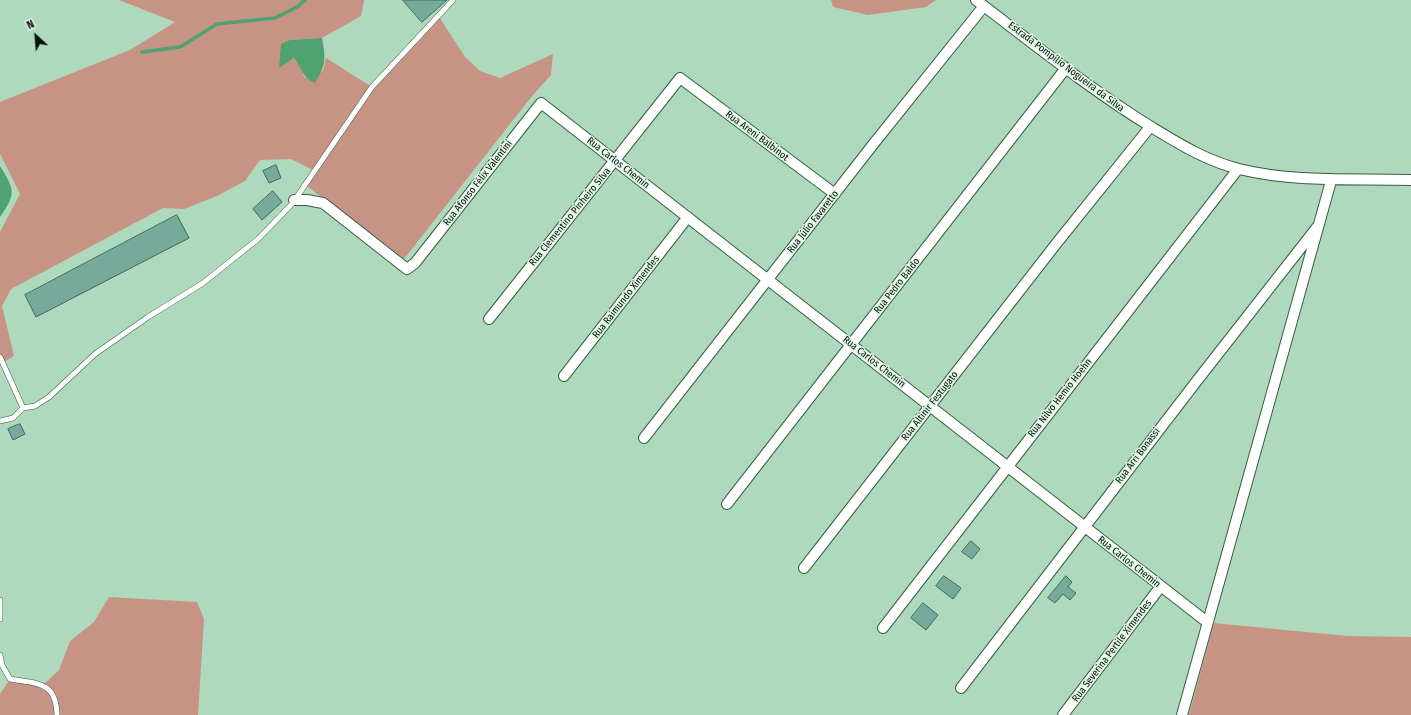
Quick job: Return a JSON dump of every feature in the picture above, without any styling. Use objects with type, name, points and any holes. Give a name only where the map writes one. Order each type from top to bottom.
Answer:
[{"type":"street","name":"Estrada Pompílio Nogueira da Silva","points":[[980,3],[1116,106],[1205,159],[1238,169],[1271,176],[1331,181],[1377,179],[1411,180]]},
{"type":"street","name":"Rua Júlio Favaretto","points":[[644,438],[835,194],[980,3]]},
{"type":"street","name":"Rua Pedro Baldo","points":[[727,504],[1066,68]]},
{"type":"street","name":"Rua Areni Balbinot","points":[[680,78],[835,194]]},
{"type":"street","name":"Rua Clementino Pinheiro Silva","points":[[489,319],[680,78]]},
{"type":"street","name":"Rua Afonso Félix Valentini","points":[[294,200],[307,200],[323,203],[407,269],[415,263],[541,103]]},
{"type":"street","name":"Rua Carlos Chemin","points":[[541,103],[1207,622]]},
{"type":"street","name":"Rua Altinir Festugato","points":[[804,568],[1056,244],[1150,126]]},
{"type":"street","name":"Rua Nilvo Hemio Hoehn","points":[[883,628],[1238,169]]},
{"type":"street","points":[[1182,715],[1331,181]]},
{"type":"street","name":"Rua Raimundo Ximendes","points":[[564,376],[688,217]]},
{"type":"street","name":"Rua Arri Bonassi","points":[[961,688],[1318,226]]},
{"type":"street","name":"Rua Severina Pertile Ximendes","points":[[1063,715],[1161,586]]},
{"type":"lane","points":[[0,421],[13,418],[23,408],[35,406],[49,397],[96,354],[148,317],[203,283],[258,239],[294,200],[372,87],[453,0]]},
{"type":"lane","points":[[0,357],[23,408]]},
{"type":"lane","points":[[0,600],[0,619]]},
{"type":"lane","points":[[0,655],[2,665],[10,679],[43,685],[51,691],[56,700],[57,715]]},
{"type":"shaded area","points":[[119,0],[364,0],[361,16],[322,38],[290,40],[279,67],[294,58],[305,78],[323,71],[326,58],[372,87],[438,15],[465,57],[480,71],[500,78],[553,54],[551,75],[532,96],[404,259],[304,184],[313,170],[291,159],[260,160],[245,181],[217,196],[184,209],[163,208],[11,289],[2,306],[14,356],[4,362],[0,357],[0,232],[20,194],[0,154],[0,102],[130,50],[175,22]]},
{"type":"shaded area","points":[[831,0],[936,0],[926,7],[868,15],[833,7]]},
{"type":"shaded area","points":[[322,38],[324,62],[315,83],[307,78],[294,58],[279,68],[281,44],[290,40]]},
{"type":"shaded area","points":[[0,166],[11,186],[12,191],[9,202],[0,217]]},
{"type":"shaded area","points":[[109,597],[197,602],[204,619],[198,715],[0,715],[0,694],[10,679],[43,685],[59,670],[70,641],[94,622]]},
{"type":"shaded area","points":[[1214,623],[1347,636],[1411,637],[1411,715],[1189,715]]},
{"type":"building","points":[[403,0],[447,0],[422,22]]},
{"type":"building","points":[[276,165],[281,178],[269,183],[263,171]]},
{"type":"building","points":[[273,191],[282,202],[262,220],[253,209]]},
{"type":"building","points":[[177,215],[189,238],[36,317],[25,295]]},
{"type":"building","points":[[20,424],[25,434],[13,440],[8,429]]},
{"type":"building","points":[[971,541],[980,549],[972,559],[962,552]]},
{"type":"building","points":[[944,576],[961,588],[953,599],[936,586]]},
{"type":"building","points":[[1066,576],[1072,582],[1068,587],[1076,593],[1070,600],[1063,594],[1055,603],[1048,598]]},
{"type":"building","points":[[923,603],[938,615],[926,630],[911,618]]},
{"type":"waterway","points":[[142,52],[180,47],[217,24],[275,18],[297,7],[305,0]]}]
